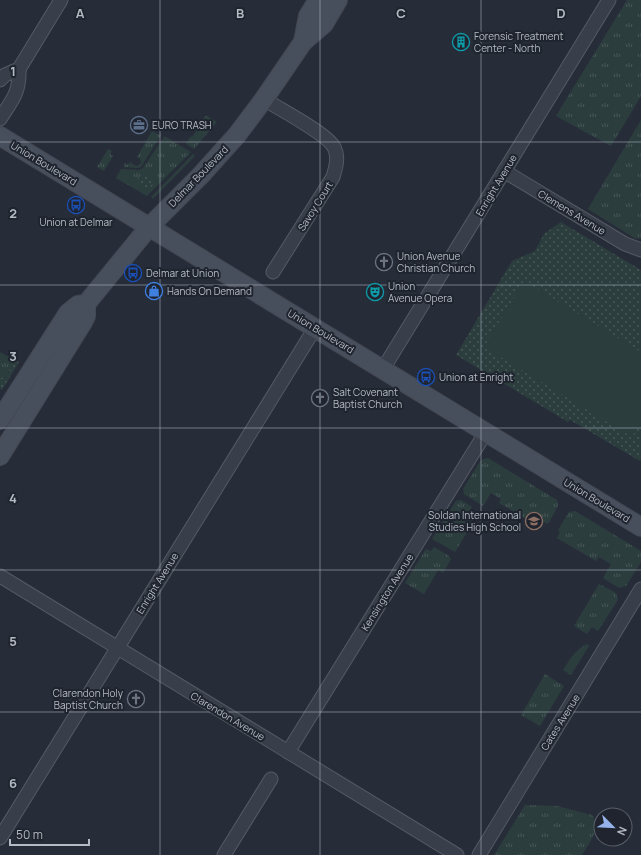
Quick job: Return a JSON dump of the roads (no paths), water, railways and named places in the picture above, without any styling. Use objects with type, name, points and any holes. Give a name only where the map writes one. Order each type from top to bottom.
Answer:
[{"type":"main road","name":"Delmar Boulevard","points":[[303,42],[308,16],[318,0]]},
{"type":"main road","name":"Delmar Boulevard","points":[[0,456],[83,322],[86,316],[86,304],[149,227],[218,156],[239,132],[264,99],[303,42],[324,24],[338,0]]},
{"type":"main road","name":"Union Boulevard","points":[[0,136],[641,527]]},
{"type":"main road","name":"Delmar Boulevard","points":[[0,420],[68,313],[78,305],[86,304]]},
{"type":"street","points":[[0,119],[16,93],[19,84],[19,69],[61,0]]},
{"type":"street","name":"Enright Avenue","points":[[383,369],[609,0]]},
{"type":"street","points":[[0,80],[5,75],[19,69]]},
{"type":"street","name":"Savoy Court","points":[[264,99],[324,136],[334,147],[337,163],[333,177],[273,272]]},
{"type":"street","name":"Clemens Avenue","points":[[504,172],[625,244],[641,250]]},
{"type":"street","name":"Enright Avenue","points":[[0,838],[315,328]]},
{"type":"street","name":"Kensington Avenue","points":[[288,752],[486,432]]},
{"type":"street","name":"Clarendon Avenue","points":[[0,576],[456,855]]},
{"type":"street","name":"Cates Avenue","points":[[479,855],[641,589]]},
{"type":"street","points":[[224,855],[271,779]]},
{"type":"place","name":"Forensic Treatment Center - North","points":[[461,42]]},
{"type":"place","name":"EURO TRASH","points":[[139,125]]},
{"type":"place","name":"Union at Delmar","points":[[76,205]]},
{"type":"place","name":"Union Avenue Christian Church","points":[[384,262]]},
{"type":"place","name":"Delmar at Union","points":[[133,273]]},
{"type":"place","name":"Hands On Demand","points":[[154,291]]},
{"type":"place","name":"Union Avenue Opera","points":[[375,292]]},
{"type":"place","name":"Union at Enright","points":[[426,377]]},
{"type":"place","name":"Salt Covenant Baptist Church","points":[[320,398]]},
{"type":"place","name":"Soldan International Studies High School","points":[[534,521]]},
{"type":"place","name":"Clarendon Holy Baptist Church","points":[[136,699]]}]
